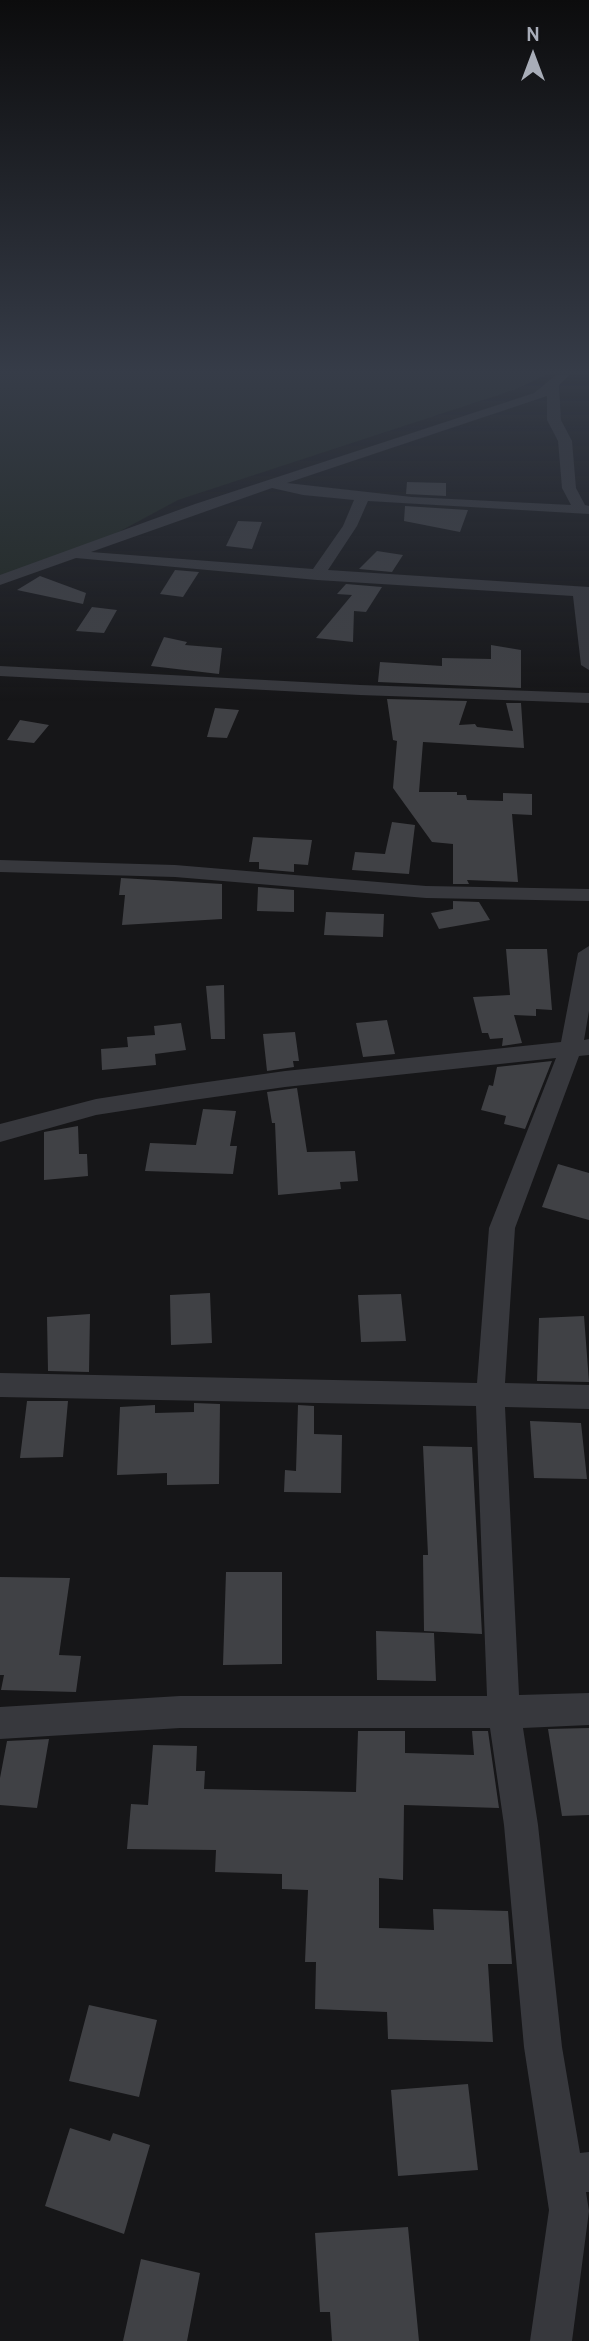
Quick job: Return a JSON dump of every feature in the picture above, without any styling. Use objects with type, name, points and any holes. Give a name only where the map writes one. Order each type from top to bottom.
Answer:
[{"type":"street","points":[[569,484],[584,509]]},
{"type":"street","points":[[0,580],[177,515],[275,485],[363,496],[584,509]]},
{"type":"street","points":[[317,575],[350,526],[363,496]]},
{"type":"street","points":[[70,555],[508,589],[585,592],[589,666]]},
{"type":"street","points":[[0,671],[589,698]]},
{"type":"street","points":[[0,866],[161,870],[426,892],[589,895]]},
{"type":"street","points":[[551,2341],[576,2174],[542,2047],[521,1825],[504,1712],[490,1396],[502,1228],[580,1047],[589,953]]},
{"type":"street","points":[[0,1133],[109,1105],[285,1079],[580,1047]]},
{"type":"street","points":[[0,1385],[589,1397]]},
{"type":"street","points":[[0,1723],[180,1712],[504,1712],[589,1709]]},
{"type":"shaded area","points":[[0,484],[226,484],[178,500],[100,542],[0,576]]},
{"type":"building","points":[[407,484],[446,484],[446,496],[406,494]]},
{"type":"building","points":[[405,506],[468,510],[460,532],[404,521]]},
{"type":"building","points":[[238,521],[262,522],[252,549],[226,546]]},
{"type":"building","points":[[377,551],[403,555],[392,572],[359,569]]},
{"type":"building","points":[[175,570],[199,572],[183,597],[160,594]]},
{"type":"building","points":[[40,576],[86,593],[83,604],[17,590]]},
{"type":"building","points":[[346,584],[382,587],[366,612],[354,611],[353,642],[316,638],[352,595],[337,594]]},
{"type":"building","points":[[92,607],[117,610],[104,633],[76,631]]},
{"type":"building","points":[[164,637],[187,642],[185,645],[222,648],[219,674],[151,666]]},
{"type":"building","points":[[491,645],[521,650],[521,688],[378,682],[380,662],[442,666],[442,658],[491,659]]},
{"type":"building","points":[[387,699],[467,701],[459,725],[475,724],[477,727],[513,731],[506,703],[521,703],[524,748],[423,742],[419,792],[457,792],[457,795],[466,795],[467,800],[503,801],[503,793],[532,794],[532,815],[512,814],[518,882],[467,880],[469,884],[453,884],[453,844],[432,842],[393,788],[397,741],[393,740]]},
{"type":"building","points":[[215,708],[239,710],[227,738],[207,737]]},
{"type":"building","points":[[20,720],[49,725],[34,743],[7,740]]},
{"type":"building","points":[[392,822],[415,825],[409,874],[352,870],[355,852],[385,854]]},
{"type":"building","points":[[253,837],[312,840],[308,865],[294,864],[294,872],[259,869],[259,862],[249,862]]},
{"type":"building","points":[[121,878],[222,884],[222,919],[122,925],[125,895],[119,895]]},
{"type":"building","points":[[258,887],[294,890],[294,912],[257,911]]},
{"type":"building","points":[[453,901],[479,902],[490,920],[439,929],[431,913],[453,909]]},
{"type":"building","points":[[326,912],[384,914],[383,937],[324,935]]},
{"type":"building","points":[[506,949],[547,949],[552,1010],[536,1009],[536,1016],[514,1015],[522,1043],[502,1046],[503,1038],[490,1039],[488,1033],[482,1033],[473,997],[510,995]]},
{"type":"building","points":[[224,985],[225,1039],[211,1039],[206,986]]},
{"type":"building","points":[[387,1020],[395,1054],[363,1057],[356,1023]]},
{"type":"building","points":[[181,1023],[186,1050],[155,1054],[156,1065],[102,1070],[101,1049],[128,1047],[127,1037],[155,1035],[154,1026]]},
{"type":"building","points":[[295,1032],[299,1061],[293,1061],[294,1067],[267,1071],[263,1034]]},
{"type":"building","points":[[552,1061],[525,1129],[504,1124],[506,1116],[481,1110],[489,1085],[493,1086],[497,1067]]},
{"type":"building","points":[[297,1088],[307,1152],[355,1151],[358,1181],[340,1182],[341,1189],[278,1195],[275,1123],[272,1123],[267,1092]]},
{"type":"building","points":[[203,1109],[236,1111],[230,1146],[237,1146],[233,1174],[145,1171],[150,1143],[196,1145]]},
{"type":"building","points":[[78,1126],[79,1154],[87,1154],[88,1176],[44,1180],[44,1132]]},
{"type":"building","points":[[558,1164],[589,1173],[589,1220],[542,1207]]},
{"type":"building","points":[[210,1293],[212,1343],[171,1345],[170,1295]]},
{"type":"building","points":[[401,1294],[406,1341],[361,1342],[358,1295]]},
{"type":"building","points":[[90,1314],[89,1372],[48,1371],[47,1317]]},
{"type":"building","points":[[584,1316],[589,1382],[537,1381],[539,1318]]},
{"type":"building","points":[[27,1401],[68,1401],[63,1457],[20,1458]]},
{"type":"building","points":[[194,1403],[220,1404],[219,1484],[167,1485],[167,1473],[117,1475],[120,1407],[155,1405],[155,1413],[194,1412]]},
{"type":"building","points":[[298,1405],[314,1406],[314,1434],[342,1435],[341,1493],[284,1492],[285,1470],[296,1471]]},
{"type":"building","points":[[530,1421],[581,1423],[587,1479],[534,1478]]},
{"type":"building","points":[[423,1446],[472,1447],[482,1634],[424,1631],[423,1555],[428,1555]]},
{"type":"building","points":[[226,1572],[282,1572],[282,1664],[223,1665]]},
{"type":"building","points":[[0,1577],[70,1578],[59,1655],[81,1656],[76,1692],[1,1690],[4,1675],[0,1675]]},
{"type":"building","points":[[376,1631],[434,1633],[436,1681],[377,1680]]},
{"type":"building","points":[[589,1728],[589,1815],[562,1816],[548,1729]]},
{"type":"building","points":[[358,1731],[405,1731],[405,1753],[474,1755],[472,1731],[488,1731],[499,1808],[404,1805],[403,1880],[379,1878],[379,1928],[434,1930],[433,1909],[508,1911],[512,1964],[488,1964],[493,2042],[388,2039],[387,2012],[315,2009],[316,1962],[305,1962],[308,1890],[282,1889],[282,1874],[215,1872],[216,1850],[127,1849],[131,1804],[148,1805],[153,1745],[197,1746],[196,1771],[205,1771],[204,1789],[356,1792]]},
{"type":"building","points":[[49,1739],[37,1808],[0,1805],[0,1778],[7,1741]]},
{"type":"building","points":[[89,2005],[157,2020],[139,2097],[69,2081]]},
{"type":"building","points":[[468,2084],[478,2170],[398,2176],[391,2090]]},
{"type":"building","points":[[70,2128],[110,2141],[113,2133],[150,2145],[124,2234],[45,2206]]},
{"type":"building","points":[[408,2227],[419,2341],[332,2341],[330,2312],[320,2312],[315,2233]]},
{"type":"building","points":[[141,2259],[200,2273],[187,2341],[123,2341]]}]
